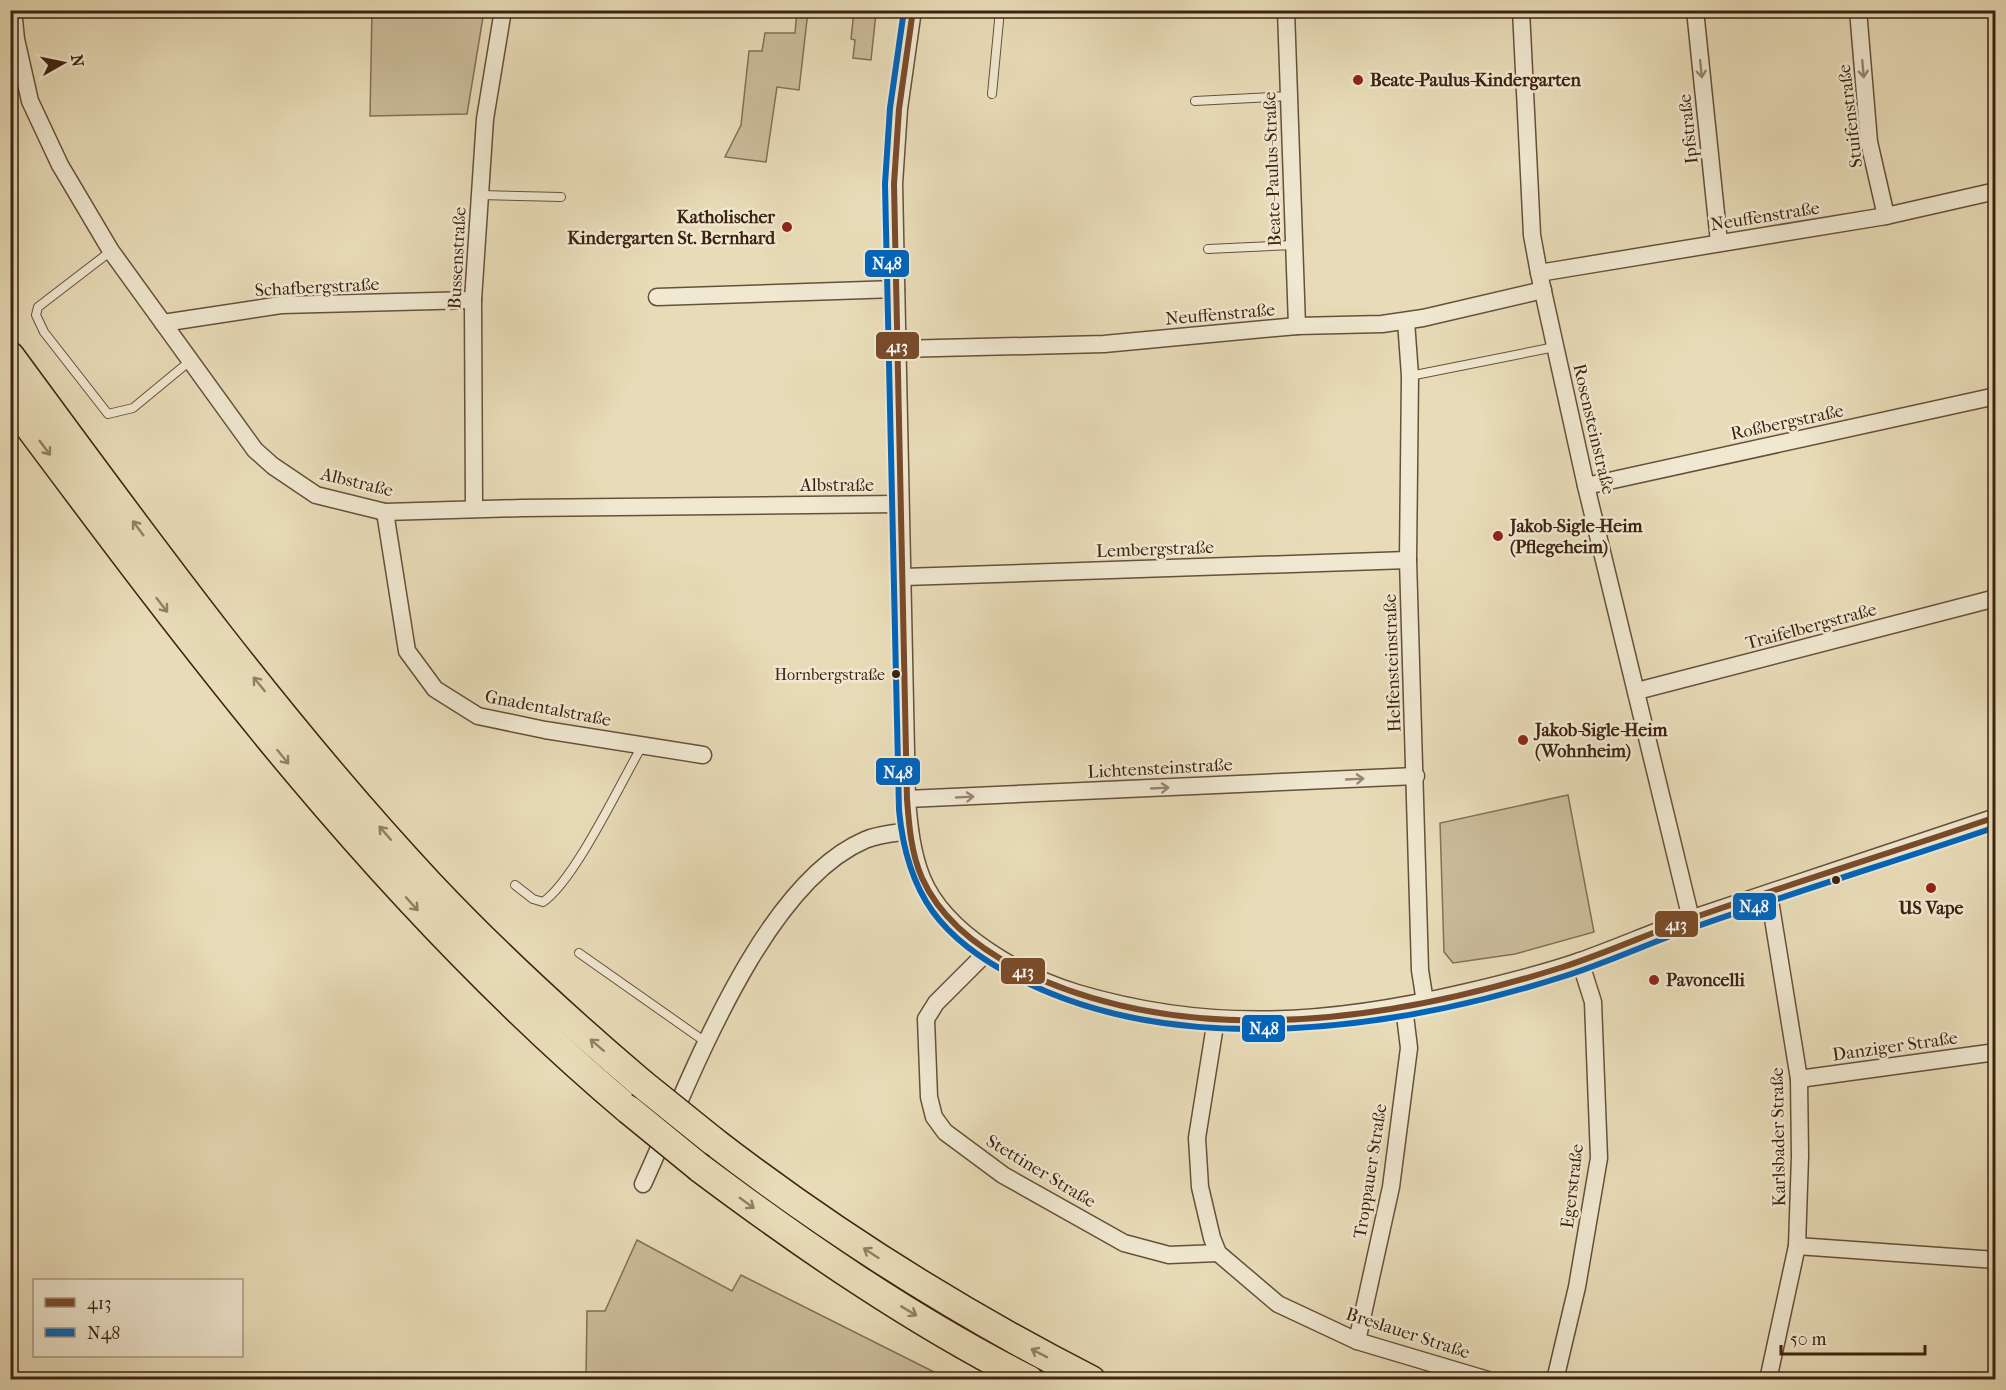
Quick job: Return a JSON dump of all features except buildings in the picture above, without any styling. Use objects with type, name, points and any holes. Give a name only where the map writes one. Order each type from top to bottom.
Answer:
[{"type":"highway","points":[[10,356],[185,592],[357,802],[429,884],[520,975],[641,1083],[786,1198],[894,1268],[1027,1347],[1091,1380]]},
{"type":"highway","points":[[10,401],[160,603],[289,765],[360,847],[498,992],[629,1110],[700,1168],[772,1222],[876,1291],[1029,1380]]},
{"type":"street","name":"Albstraße","points":[[13,10],[30,101],[60,165],[111,251],[249,443],[273,466],[316,495],[385,512],[900,504]]},
{"type":"street","name":"Bussenstraße","points":[[474,509],[473,300],[485,119],[503,10]]},
{"type":"street","points":[[914,10],[896,143],[896,289],[907,799],[910,831],[922,879],[933,898],[958,926],[988,951],[1029,975],[1066,990],[1129,1007],[1216,1019],[1335,1018],[1404,1007],[1524,978],[1580,961],[1691,919],[1995,817]]},
{"type":"street","name":"Beate-Paulus-Straße","points":[[1286,10],[1297,326]]},
{"type":"street","name":"Rosensteinstraße","points":[[1521,10],[1532,235],[1539,273],[1586,486],[1691,919]]},
{"type":"street","name":"Ipfstraße","points":[[1695,10],[1719,242]]},
{"type":"street","name":"Stuifenstraße","points":[[1858,10],[1869,142],[1886,216]]},
{"type":"street","name":"Neuffenstraße","points":[[1539,273],[1886,216],[1995,192]]},
{"type":"street","points":[[657,297],[896,289]]},
{"type":"street","name":"Neuffenstraße","points":[[898,349],[1104,344],[1297,326],[1406,321],[1543,290]]},
{"type":"street","name":"Schafbergstraße","points":[[163,323],[281,305],[473,300]]},
{"type":"street","name":"Helfensteinstraße","points":[[1406,321],[1410,376],[1408,560],[1420,978],[1425,1002]]},
{"type":"street","name":"Roßbergstraße","points":[[1586,486],[1995,396]]},
{"type":"street","name":"Gnadentalstraße","points":[[385,512],[407,651],[435,689],[478,716],[545,730],[703,755]]},
{"type":"street","name":"Lembergstraße","points":[[904,577],[1408,560]]},
{"type":"street","name":"Traifelbergstraße","points":[[1637,691],[1995,598]]},
{"type":"street","name":"Lichtensteinstraße","points":[[907,799],[1416,776]]},
{"type":"street","points":[[643,1184],[727,999],[754,952],[814,876],[843,852],[865,840],[910,831]]},
{"type":"street","name":"Karlsbader Straße","points":[[1768,1380],[1797,1246],[1799,1079],[1787,990],[1769,894]]},
{"type":"street","name":"Stettiner Straße","points":[[988,951],[936,1003],[926,1019],[928,1096],[934,1117],[945,1132],[1002,1175],[1124,1243],[1168,1255],[1218,1253]]},
{"type":"street","name":"Egerstraße","points":[[1555,1380],[1577,1287],[1599,1158],[1593,1002],[1580,961]]},
{"type":"street","name":"Troppauer Straße","points":[[1357,1341],[1391,1187],[1409,1048],[1404,1007]]},
{"type":"street","points":[[1216,1019],[1197,1138],[1200,1187],[1212,1238],[1218,1253]]},
{"type":"street","name":"Danziger Straße","points":[[1799,1079],[1995,1052]]},
{"type":"street","points":[[1797,1246],[1995,1260]]},
{"type":"street","name":"Breslauer Straße","points":[[1218,1253],[1278,1304],[1357,1341],[1488,1380]]},
{"type":"lane","points":[[992,94],[1000,10]]},
{"type":"lane","points":[[1195,101],[1289,96]]},
{"type":"lane","points":[[480,195],[561,197]]},
{"type":"lane","points":[[1208,249],[1294,245]]},
{"type":"lane","points":[[111,251],[38,307],[36,315],[44,332],[108,414],[133,408],[190,361]]},
{"type":"lane","points":[[1410,376],[1555,347]]},
{"type":"lane","points":[[515,885],[543,902],[554,894],[585,848],[642,746]]},
{"type":"lane","points":[[579,953],[707,1044]]},
{"type":"shaded area","points":[[372,11],[484,11],[467,114],[370,116]]},
{"type":"shaded area","points":[[797,11],[808,11],[799,90],[777,87],[766,162],[725,157],[741,125],[749,51],[762,51],[765,33],[795,33]]},
{"type":"shaded area","points":[[854,11],[876,13],[871,60],[853,58],[855,40],[851,39]]},
{"type":"shaded area","points":[[1568,795],[1594,932],[1515,954],[1453,963],[1444,952],[1440,823]]},
{"type":"shaded area","points":[[637,1240],[732,1291],[741,1275],[948,1379],[586,1379],[587,1311],[605,1311]]},
{"type":"transit line","name":"N48","points":[[904,10],[890,108],[885,184],[899,810],[910,867],[920,890],[948,930],[968,947],[1017,978],[1081,1004],[1148,1021],[1219,1028],[1291,1028],[1363,1022],[1434,1010],[1503,994],[1568,975],[1770,901],[1996,827]]},
{"type":"transit line","name":"413","points":[[913,10],[899,109],[894,184],[907,799],[913,849],[922,878],[943,912],[972,940],[1006,962],[1042,980],[1104,1001],[1169,1014],[1235,1020],[1302,1019],[1369,1012],[1435,1001],[1563,967],[1728,906],[1996,817]]},
{"type":"place","name":"Beate-Paulus-Kindergarten","points":[[1358,80]]},
{"type":"place","name":"Katholischer Kindergarten St. Bernhard","points":[[787,227]]},
{"type":"place","name":"Jakob-Sigle-Heim (Pflegeheim)","points":[[1498,536]]},
{"type":"place","name":"Hornbergstraße","points":[[896,674]]},
{"type":"place","name":"Jakob-Sigle-Heim (Wohnheim)","points":[[1523,740]]},
{"type":"place","name":"US Vape","points":[[1931,888]]},
{"type":"place","name":"Pavoncelli","points":[[1654,980]]}]
